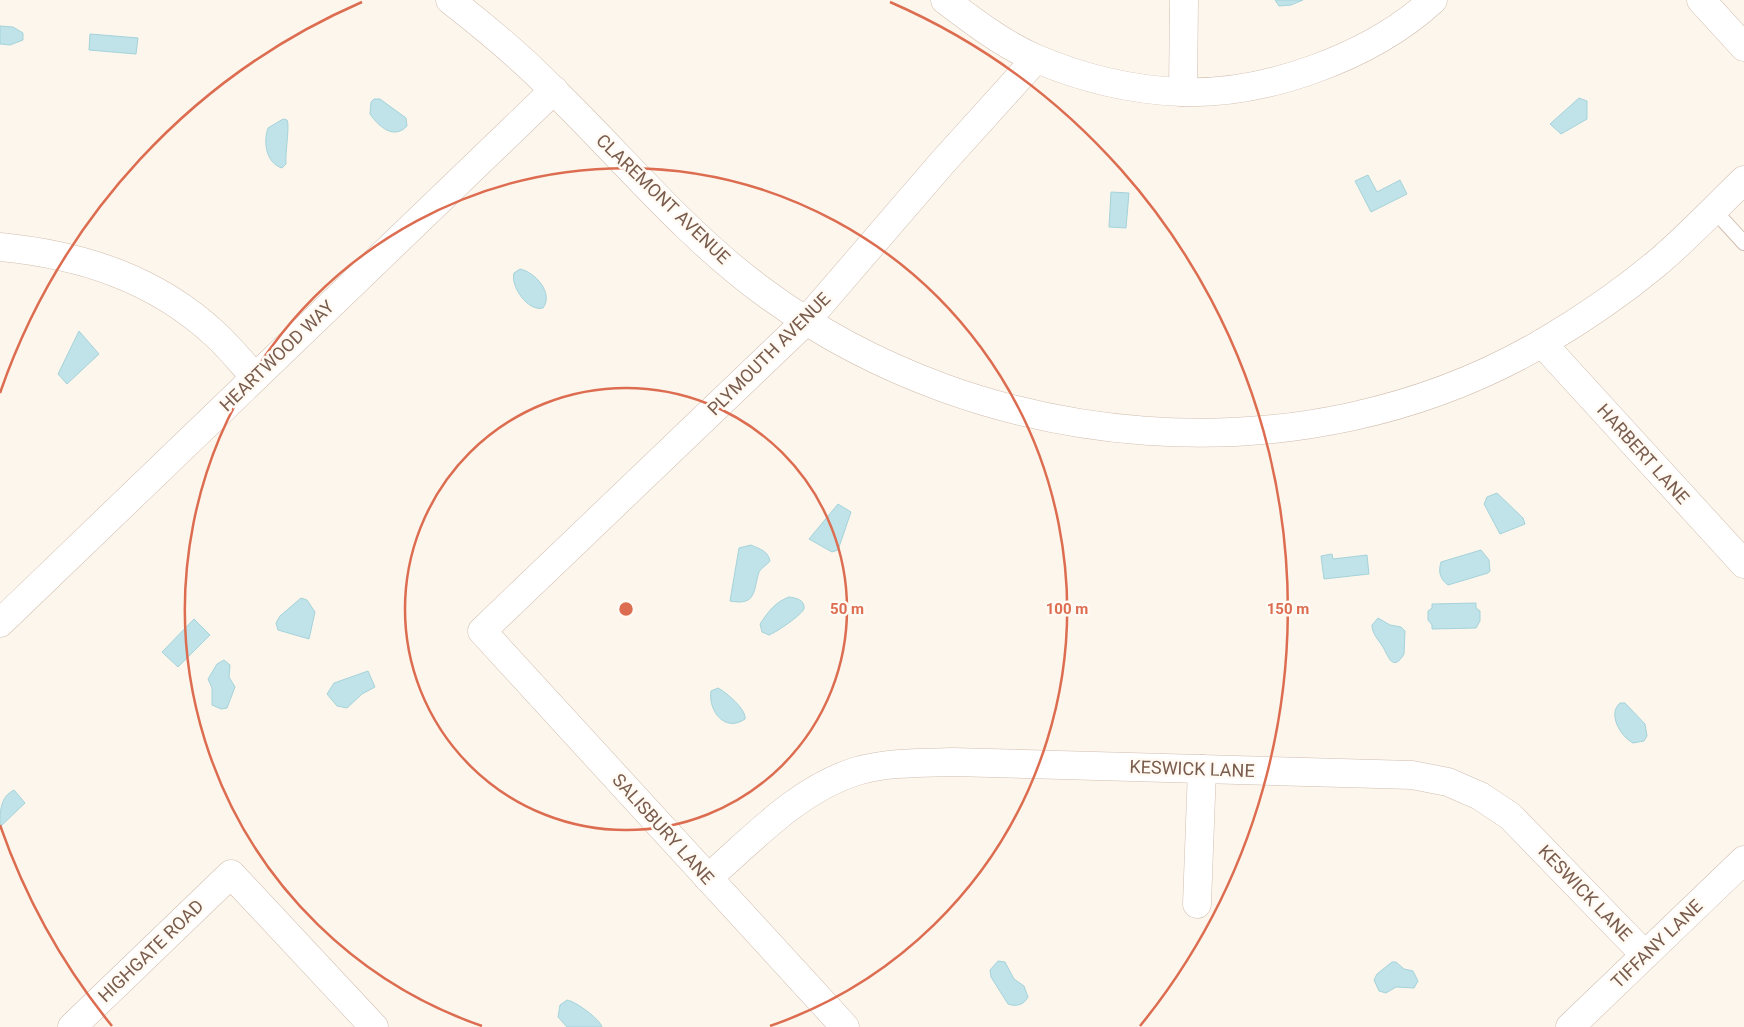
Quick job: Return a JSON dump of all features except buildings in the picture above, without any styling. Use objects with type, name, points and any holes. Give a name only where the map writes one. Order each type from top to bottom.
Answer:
[{"type":"street","name":"CLAREMONT AVENUE","points":[[450,0],[504,43],[554,90],[701,241],[759,289],[806,321],[880,361],[950,390],[1023,413],[1098,426],[1178,433],[1245,432],[1306,425],[1389,407],[1436,392],[1504,363],[1542,343],[1599,307],[1657,262],[1744,180]]},
{"type":"street","points":[[945,0],[981,28],[1036,59],[1080,75],[1144,89],[1183,92],[1248,87],[1292,77],[1324,65],[1375,41],[1433,0]]},
{"type":"street","points":[[1183,92],[1184,0]]},
{"type":"street","points":[[1702,0],[1744,47]]},
{"type":"street","name":"PLYMOUTH AVENUE","points":[[482,630],[806,321],[942,163],[1036,59]]},
{"type":"street","name":"HEARTWOOD WAY","points":[[0,623],[554,90]]},
{"type":"street","points":[[0,247],[45,252],[91,262],[134,279],[174,302],[216,334],[255,377]]},
{"type":"street","name":"HARBERT LANE","points":[[1542,343],[1744,564]]},
{"type":"street","name":"SALISBURY LANE","points":[[482,630],[845,1027]]},
{"type":"street","name":"KESWICK LANE","points":[[708,878],[791,805],[817,789],[856,772],[897,763],[952,762],[1412,775],[1448,782],[1480,796],[1510,816],[1645,955]]},
{"type":"street","points":[[1198,904],[1202,769]]},
{"type":"street","name":"TIFFANY LANE","points":[[1570,1027],[1744,860]]},
{"type":"street","name":"HIGHGATE ROAD","points":[[72,1027],[231,874],[374,1027]]},
{"type":"lane","points":[[1714,209],[1744,242]]},
{"type":"water","points":[[1275,0],[1303,0],[1291,5],[1279,6]]},
{"type":"water","points":[[0,26],[13,27],[23,33],[23,40],[10,45],[0,44]]},
{"type":"water","points":[[90,34],[138,38],[136,54],[89,50]]},
{"type":"water","points":[[1579,98],[1587,101],[1587,119],[1561,134],[1550,124]]},
{"type":"water","points":[[374,99],[380,99],[406,118],[407,126],[397,132],[392,132],[382,127],[370,114],[371,102]]},
{"type":"water","points":[[283,119],[287,120],[288,127],[286,164],[282,168],[272,162],[269,157],[266,139],[268,128]]},
{"type":"water","points":[[1368,175],[1377,192],[1400,180],[1407,194],[1371,212],[1355,181]]},
{"type":"water","points":[[1111,192],[1129,193],[1126,228],[1109,227]]},
{"type":"water","points":[[520,269],[537,279],[545,290],[546,302],[543,308],[532,306],[517,291],[513,278],[514,273]]},
{"type":"water","points":[[79,331],[99,354],[67,384],[58,374]]},
{"type":"water","points":[[1497,493],[1523,518],[1525,524],[1500,534],[1484,504],[1487,497]]},
{"type":"water","points":[[838,504],[851,512],[838,550],[832,552],[809,539]]},
{"type":"water","points":[[751,545],[765,553],[770,561],[759,572],[754,591],[749,599],[739,602],[730,601],[739,548]]},
{"type":"water","points":[[1481,550],[1489,560],[1490,571],[1488,573],[1448,585],[1441,578],[1441,562]]},
{"type":"water","points":[[1332,554],[1333,559],[1367,555],[1369,574],[1324,579],[1321,556]]},
{"type":"water","points":[[789,597],[798,599],[803,603],[804,609],[802,612],[769,635],[762,632],[760,624],[766,615],[772,608]]},
{"type":"water","points":[[301,598],[307,600],[315,612],[309,639],[278,630],[276,623],[280,616]]},
{"type":"water","points":[[1476,603],[1476,608],[1480,611],[1480,621],[1476,628],[1432,629],[1432,625],[1428,620],[1428,611],[1432,608],[1432,604]]},
{"type":"water","points":[[1378,618],[1390,625],[1401,627],[1405,631],[1404,654],[1397,662],[1391,661],[1373,631],[1372,625]]},
{"type":"water","points":[[194,619],[210,635],[178,667],[162,652]]},
{"type":"water","points":[[224,660],[230,665],[229,677],[235,687],[227,708],[221,709],[212,705],[212,688],[208,679],[217,664]]},
{"type":"water","points":[[368,671],[375,687],[362,694],[347,708],[337,706],[327,694],[334,683]]},
{"type":"water","points":[[718,688],[731,697],[739,706],[745,715],[745,719],[738,723],[731,723],[719,718],[712,706],[711,699],[711,691]]},
{"type":"water","points":[[1620,703],[1625,703],[1645,724],[1647,736],[1644,741],[1633,743],[1620,731],[1615,719],[1615,713]]},
{"type":"water","points":[[14,790],[25,803],[0,827],[3,801]]},
{"type":"water","points":[[998,961],[1005,962],[1014,979],[1024,986],[1028,997],[1022,1004],[1008,1004],[991,977],[990,970]]},
{"type":"water","points":[[1392,962],[1396,962],[1404,969],[1413,971],[1418,981],[1414,988],[1396,987],[1386,993],[1379,991],[1374,980],[1377,974]]},
{"type":"water","points":[[567,1000],[587,1011],[602,1027],[567,1027],[558,1017],[560,1005]]}]
